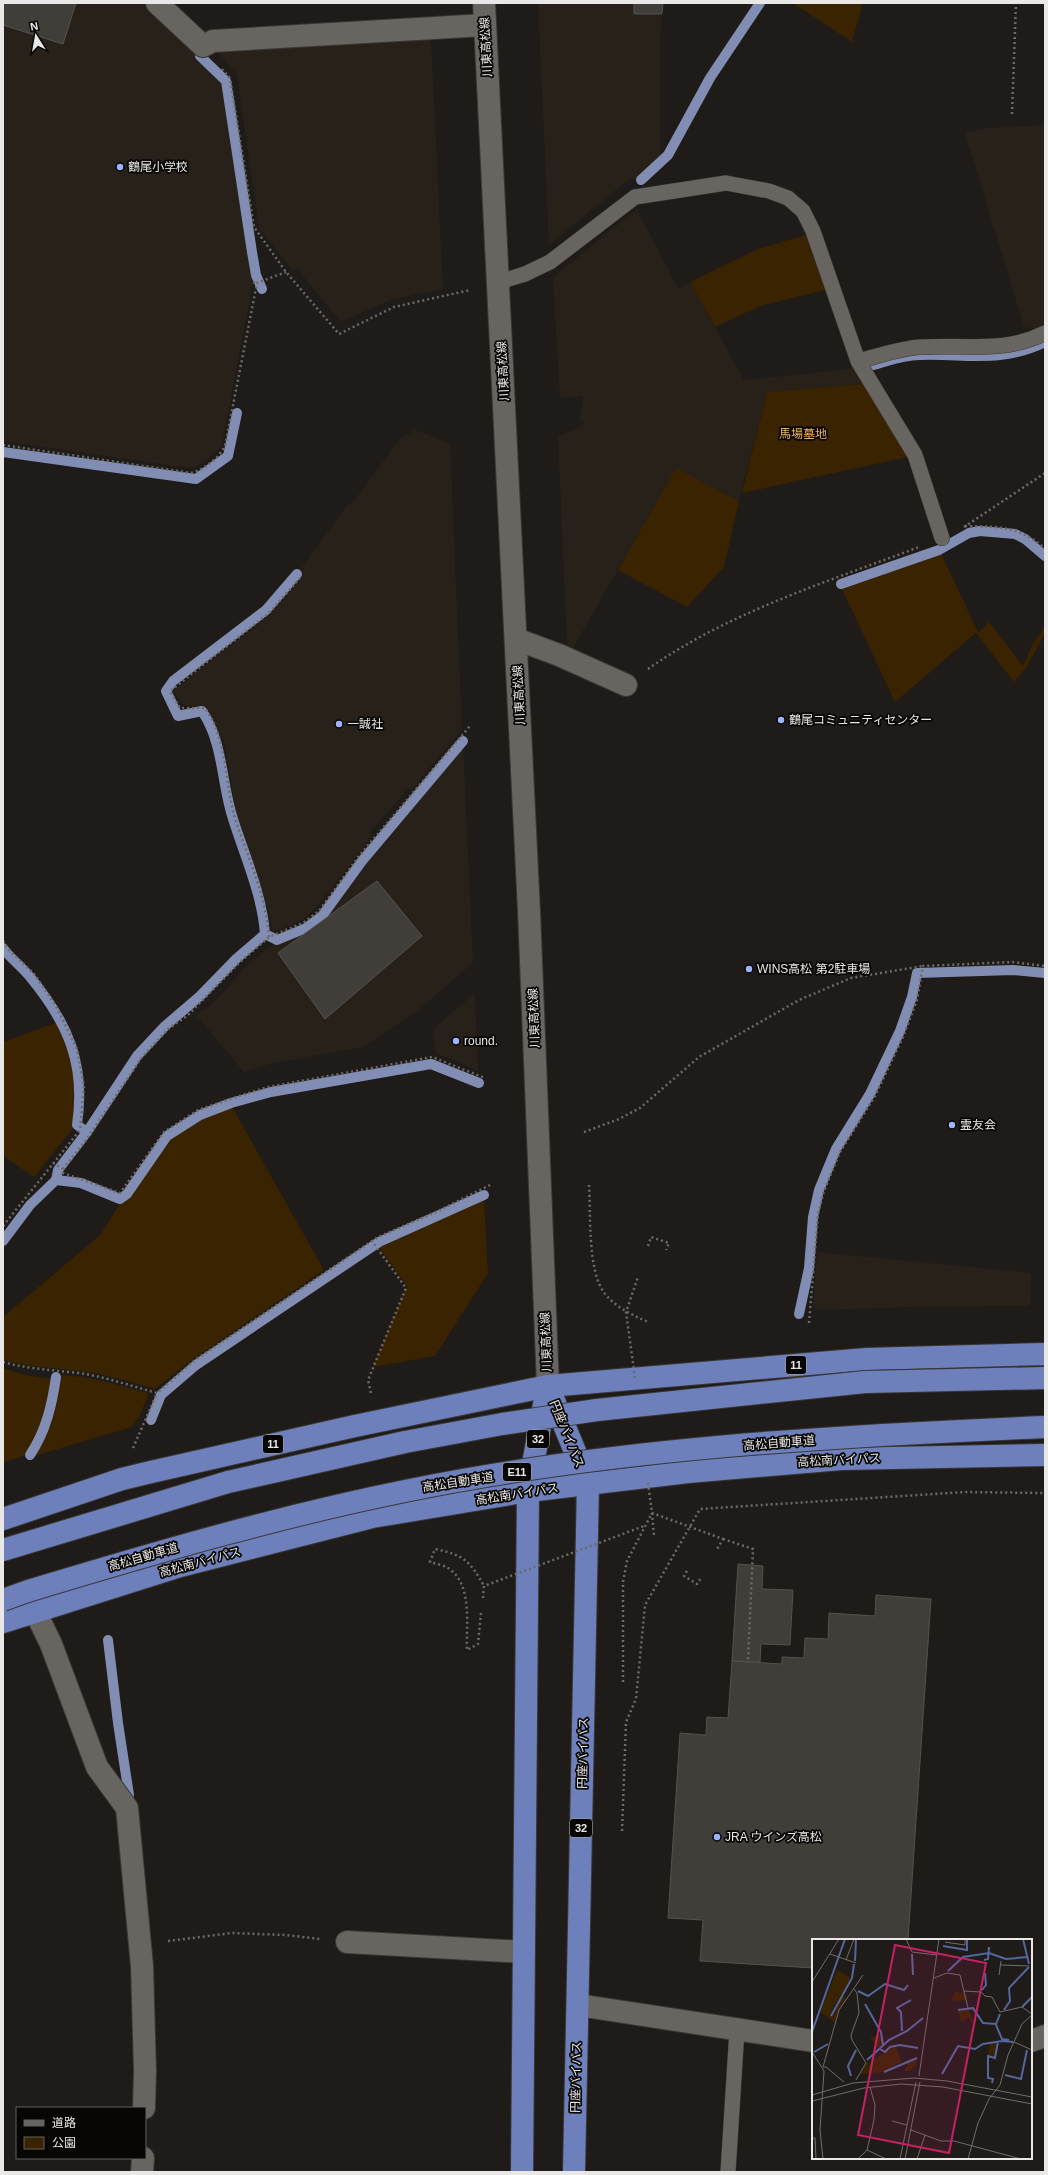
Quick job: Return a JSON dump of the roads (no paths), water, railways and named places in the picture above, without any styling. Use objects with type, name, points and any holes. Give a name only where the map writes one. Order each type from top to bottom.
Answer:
[{"type":"highway","name":"11","points":[[3,1519],[122,1479],[377,1421],[548,1386],[867,1360],[1045,1354]]},
{"type":"highway","points":[[3,1550],[228,1482],[405,1442],[502,1424],[597,1410],[864,1382],[1045,1378]]},
{"type":"highway","name":"円座バイパス","points":[[548,1386],[588,1483],[574,2172]]},
{"type":"highway","name":"円座バイパス","points":[[522,2172],[528,1491],[548,1386]]},
{"type":"highway","name":"高松自動車道","points":[[3,1600],[28,1591],[243,1528],[411,1490],[602,1460],[694,1450],[864,1435],[1045,1427]]},
{"type":"highway","name":"高松南バイパス","points":[[3,1622],[180,1566],[372,1517],[528,1491],[588,1483],[841,1459],[1045,1455]]},
{"type":"street","points":[[157,3],[203,46],[213,41],[485,25]]},
{"type":"street","name":"川東高松線","points":[[484,3],[530,911],[548,1386]]},
{"type":"street","points":[[516,639],[559,655],[626,685]]},
{"type":"street","points":[[35,1611],[51,1644],[97,1768],[127,1808],[142,1966],[145,2071],[144,2107]]},
{"type":"street","points":[[347,1942],[524,1952]]},
{"type":"street","points":[[578,2005],[812,2041]]},
{"type":"street","points":[[1032,2040],[1045,2036]]},
{"type":"street","points":[[142,2159],[142,2172]]},
{"type":"lane","points":[[499,282],[525,274],[550,262],[635,197],[726,183],[769,191],[788,198],[803,211],[813,231],[858,361],[915,455],[942,538]]},
{"type":"lane","points":[[858,361],[913,348],[1001,347],[1029,341],[1045,333]]},
{"type":"lane","points":[[728,2172],[737,2030]]},
{"type":"waterway","points":[[641,180],[668,155],[710,78],[760,3]]},
{"type":"waterway","points":[[200,56],[226,81],[252,252],[256,275],[262,289]]},
{"type":"waterway","points":[[865,367],[912,355],[982,356],[1013,353],[1029,349],[1045,342]]},
{"type":"waterway","points":[[3,452],[196,479],[228,456],[237,413]]},
{"type":"waterway","points":[[841,584],[939,550],[969,533],[980,531],[1015,534],[1025,539],[1045,556]]},
{"type":"waterway","points":[[265,934],[257,890],[233,819],[218,750],[209,724],[202,711],[178,716],[166,691],[173,681],[266,610],[297,574]]},
{"type":"waterway","points":[[3,1241],[30,1205],[56,1180],[58,1170],[87,1132],[137,1056],[165,1026],[200,996],[236,959],[265,934],[277,940],[306,928],[322,916],[362,861],[463,741]]},
{"type":"waterway","points":[[3,948],[27,973],[55,1011],[64,1028],[76,1063],[79,1083],[77,1125],[87,1132]]},
{"type":"waterway","points":[[799,1314],[809,1268],[813,1217],[819,1190],[836,1149],[870,1094],[900,1031],[912,997],[917,973],[1013,970],[1045,973]]},
{"type":"waterway","points":[[56,1180],[81,1183],[120,1199],[127,1194],[167,1136],[200,1115],[231,1103],[271,1092],[431,1064],[479,1083]]},
{"type":"waterway","points":[[151,1420],[161,1395],[196,1365],[379,1242],[484,1195]]},
{"type":"waterway","points":[[30,1455],[36,1446],[48,1418],[56,1377]]},
{"type":"waterway","points":[[108,1640],[118,1723],[129,1795]]},
{"type":"place","name":"鶴尾小学校","points":[[120,167]]},
{"type":"place","name":"鶴尾コミュニティセンター","points":[[781,720]]},
{"type":"place","name":"一誠社","points":[[339,724]]},
{"type":"place","name":"WINS高松 第2駐車場","points":[[749,969]]},
{"type":"place","name":"round.","points":[[456,1041]]},
{"type":"place","name":"霊友会","points":[[952,1125]]},
{"type":"place","name":"JRA ウインズ高松","points":[[717,1837]]},
{"type":"park label","name":"馬場墓地","points":[[803,434]]}]
